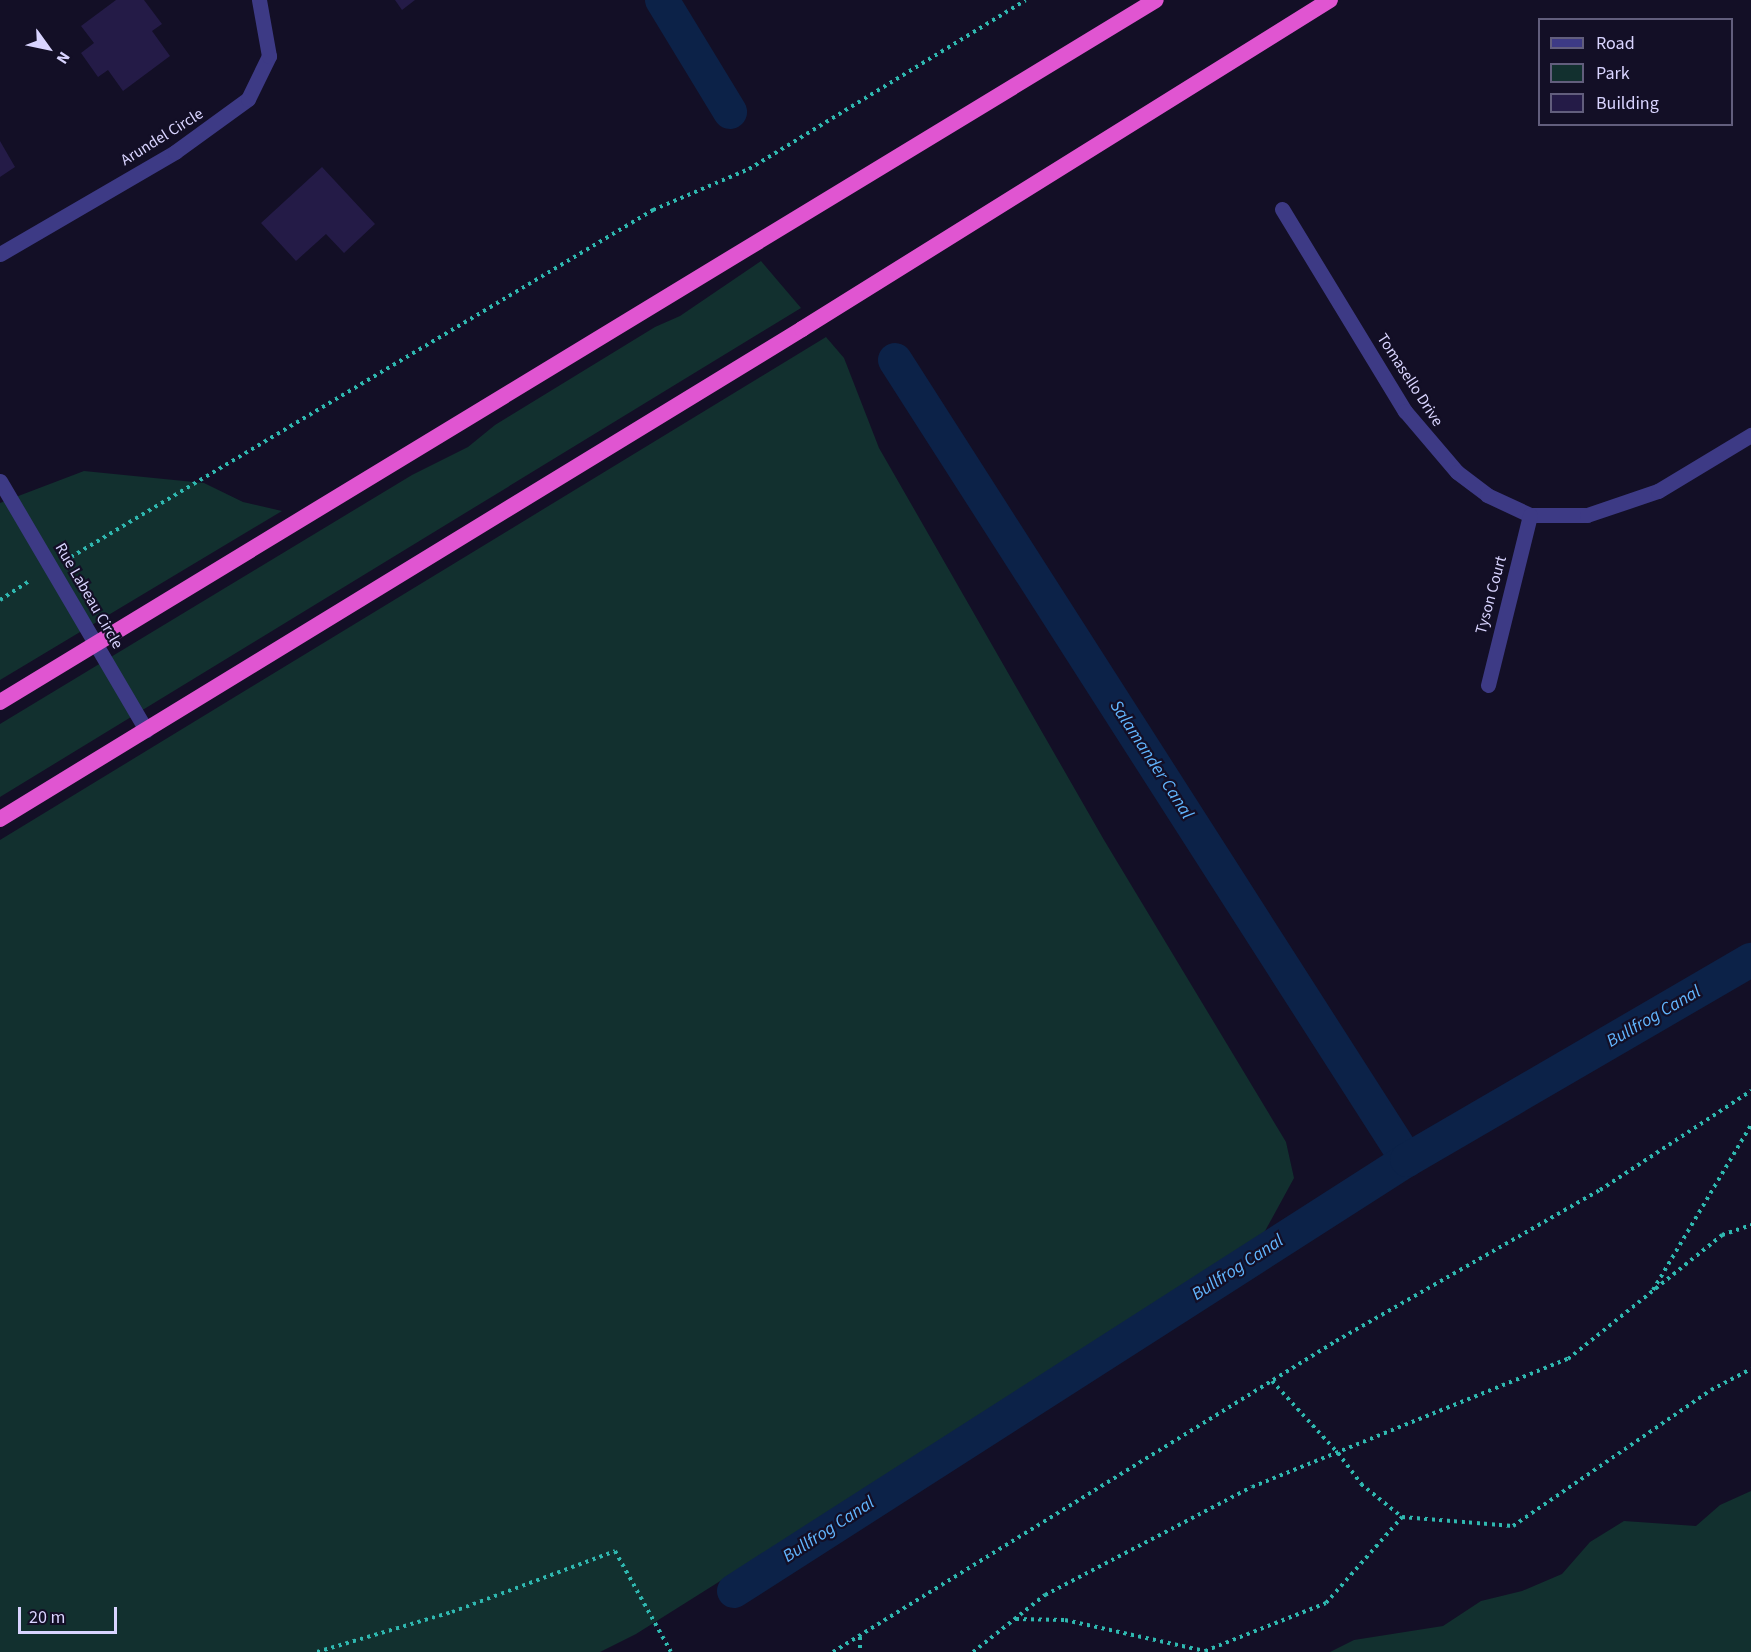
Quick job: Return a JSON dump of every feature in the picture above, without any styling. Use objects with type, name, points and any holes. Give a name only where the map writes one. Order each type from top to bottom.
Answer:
[{"type":"highway","points":[[0,702],[1156,0]]},
{"type":"highway","points":[[0,819],[802,329],[1330,0]]},
{"type":"street","name":"Arundel Circle","points":[[0,254],[175,152],[248,99],[269,56],[259,0]]},
{"type":"street","name":"Tomasello Drive","points":[[1282,209],[1404,411],[1427,440],[1486,495],[1530,515],[1587,515],[1624,505],[1658,491],[1751,435]]},
{"type":"street","name":"Rue Labeau Circle","points":[[0,481],[146,730]]},
{"type":"street","name":"Tyson Court","points":[[1488,685],[1530,515]]},
{"type":"path","points":[[107,537],[653,210],[749,169],[1026,0]]},
{"type":"path","points":[[0,600],[20,587]]},
{"type":"path","points":[[833,1652],[1272,1381],[1600,1190],[1751,1090]]},
{"type":"path","points":[[1652,1292],[1751,1125]]},
{"type":"path","points":[[973,1652],[1044,1595],[1252,1487],[1568,1359],[1722,1235],[1751,1226]]},
{"type":"path","points":[[1272,1381],[1338,1453],[1361,1484],[1402,1517],[1513,1526],[1712,1390],[1751,1369]]},
{"type":"path","points":[[1015,1618],[1065,1620],[1205,1651],[1326,1603],[1402,1517]]},
{"type":"path","points":[[317,1652],[452,1612],[615,1551],[671,1652]]},
{"type":"path","points":[[860,1636],[860,1652]]},
{"type":"green space","points":[[761,261],[801,308],[0,797],[0,724],[412,475],[468,447],[495,425],[655,327],[680,316]]},
{"type":"green space","points":[[826,337],[844,358],[879,448],[1104,840],[1286,1142],[1294,1178],[1259,1242],[636,1634],[600,1652],[0,1652],[0,840]]},
{"type":"green space","points":[[84,471],[204,483],[243,502],[282,511],[0,680],[0,503]]},
{"type":"green space","points":[[1751,1491],[1751,1652],[1330,1652],[1354,1640],[1443,1626],[1481,1601],[1522,1591],[1562,1574],[1590,1542],[1624,1521],[1696,1526],[1720,1505]]},
{"type":"building","points":[[116,0],[144,0],[162,24],[152,31],[170,56],[123,91],[108,70],[98,77],[81,53],[94,43],[81,26]]},
{"type":"building","points":[[395,0],[415,0],[402,10]]},
{"type":"building","points":[[0,141],[15,167],[0,177]]},
{"type":"building","points":[[322,167],[375,224],[344,253],[326,234],[296,261],[261,223]]},
{"type":"waterway","name":"Salamander Canal","points":[[662,0],[730,112]]},
{"type":"waterway","name":"Salamander Canal","points":[[895,360],[1407,1160]]},
{"type":"waterway","name":"Bullfrog Canal","points":[[734,1591],[1407,1160],[1751,960]]}]
